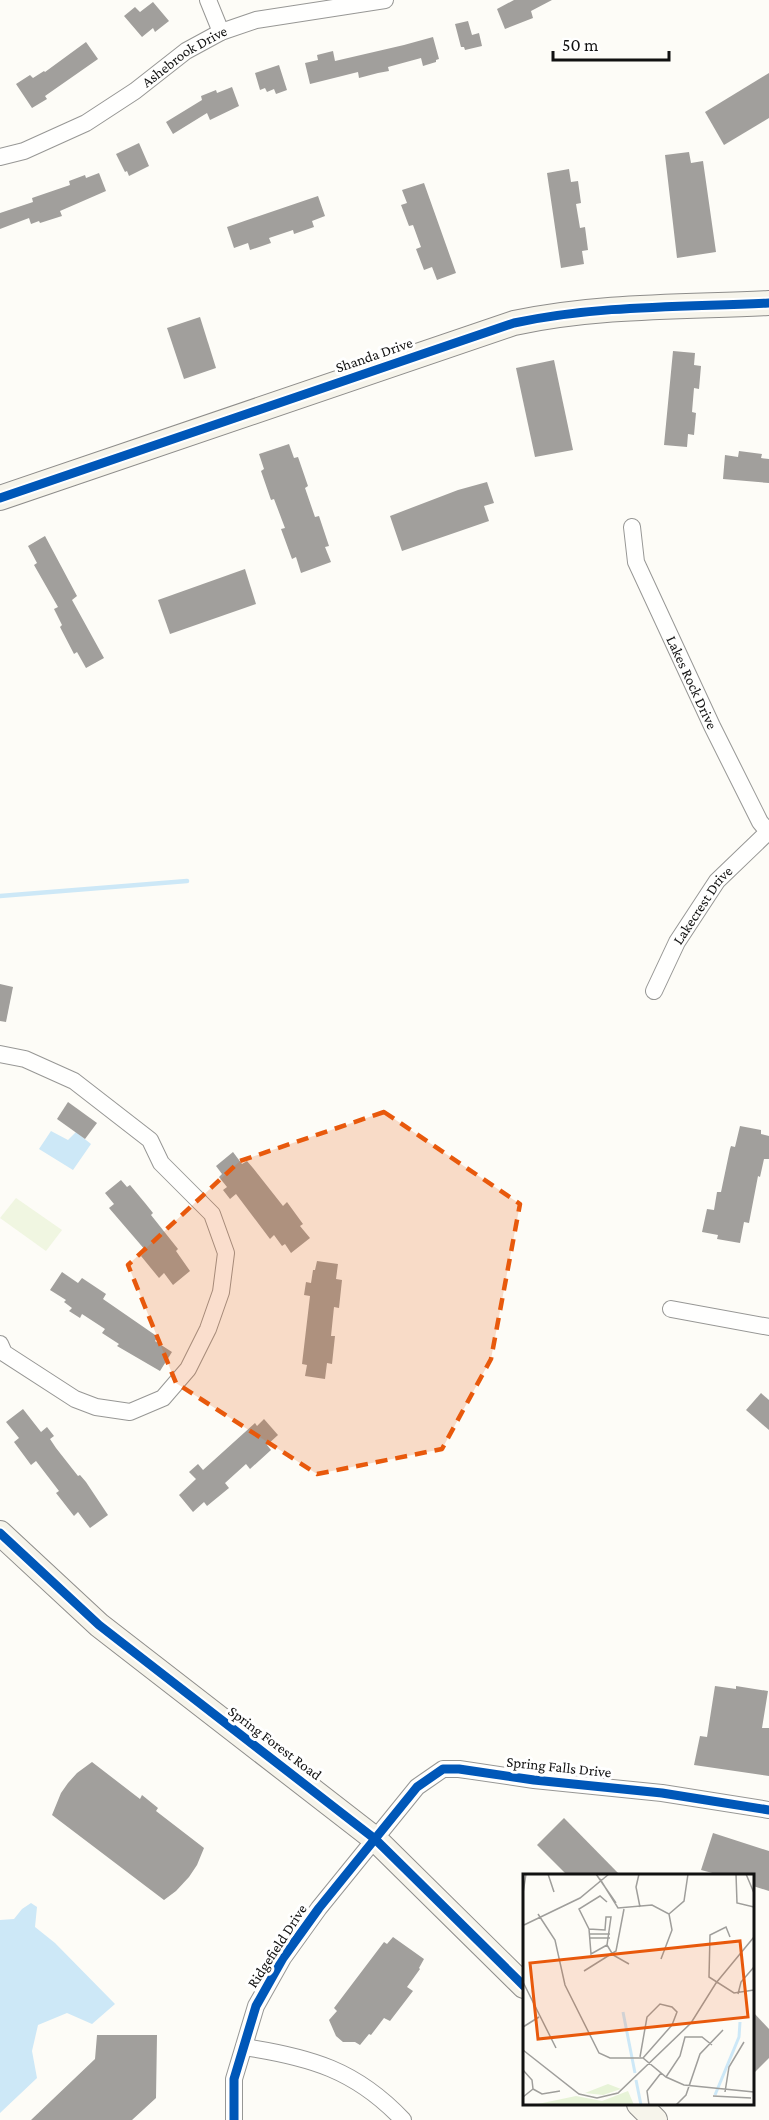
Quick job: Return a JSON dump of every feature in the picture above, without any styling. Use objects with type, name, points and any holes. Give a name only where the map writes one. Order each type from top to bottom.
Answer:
[{"type":"street","points":[[208,0],[221,32]]},
{"type":"street","name":"Ashebrook Drive","points":[[0,157],[24,152],[86,123],[135,91],[186,51],[221,32],[256,20],[385,0]]},
{"type":"street","name":"Shanda Drive","points":[[0,498],[514,323],[554,315],[635,308],[769,303]]},
{"type":"street","name":"Lakes Rock Drive","points":[[632,527],[636,562],[712,726],[760,822],[769,832]]},
{"type":"street","name":"Lakecrest Drive","points":[[654,991],[677,942],[717,881],[769,832]]},
{"type":"street","points":[[0,1054],[25,1059],[74,1081],[150,1140],[161,1163],[212,1214],[226,1253],[221,1292],[208,1329],[188,1369],[163,1398],[130,1412],[96,1407],[75,1399],[4,1353],[0,1344]]},
{"type":"street","points":[[671,1310],[769,1327]]},
{"type":"street","name":"Spring Forest Road","points":[[0,1533],[99,1625],[375,1839],[523,1984]]},
{"type":"street","name":"Spring Falls Drive","points":[[375,1839],[417,1787],[443,1769],[662,1793],[769,1810]]},
{"type":"street","name":"Ridgefield Drive","points":[[234,2120],[234,2079],[256,2006],[283,1958],[319,1908],[375,1839]]},
{"type":"street","points":[[244,2047],[314,2061],[339,2071],[390,2106],[403,2120]]},
{"type":"street","points":[[641,2105],[655,2120]]},
{"type":"highlighted area","points":[[384,1112],[520,1204],[491,1359],[442,1449],[317,1474],[176,1383],[128,1265],[240,1161]]},
{"type":"green space","points":[[16,1198],[62,1230],[46,1251],[0,1218]]},
{"type":"water","points":[[51,1131],[68,1140],[76,1132],[91,1144],[73,1170],[39,1149]]},
{"type":"water","points":[[31,1903],[37,1907],[35,1927],[55,1943],[115,2004],[92,2024],[67,2013],[38,2025],[32,2051],[37,2078],[0,2113],[0,1920],[14,1919]]},
{"type":"building","points":[[514,0],[552,0],[531,11],[533,18],[505,29],[497,9]]},
{"type":"building","points":[[153,2],[169,21],[155,32],[153,28],[142,37],[124,16],[135,7],[140,12]]},
{"type":"building","points":[[468,21],[472,35],[479,33],[482,46],[465,50],[461,47],[455,24]]},
{"type":"building","points":[[433,37],[439,59],[436,62],[423,66],[421,58],[388,67],[389,71],[359,78],[358,72],[310,84],[305,63],[318,60],[317,55],[333,51],[335,61]]},
{"type":"building","points":[[86,42],[98,59],[45,96],[47,99],[32,108],[16,84],[30,75],[33,78],[45,72]]},
{"type":"building","points":[[279,65],[287,90],[276,94],[274,89],[267,92],[265,88],[260,90],[255,73]]},
{"type":"building","points":[[769,73],[769,118],[724,145],[705,112]]},
{"type":"building","points":[[232,87],[239,106],[210,120],[207,113],[173,134],[166,122],[202,100],[201,96]]},
{"type":"building","points":[[139,143],[149,166],[129,176],[116,154]]},
{"type":"building","points":[[689,152],[691,163],[703,161],[716,252],[677,258],[665,155]]},
{"type":"building","points":[[569,169],[571,182],[578,181],[581,203],[576,204],[580,228],[585,227],[588,250],[582,251],[584,264],[561,268],[547,173]]},
{"type":"building","points":[[99,173],[106,191],[60,211],[62,216],[31,224],[29,218],[0,229],[0,213],[33,202],[32,198],[70,185],[69,181]]},
{"type":"building","points":[[424,183],[456,273],[437,280],[432,267],[424,270],[416,249],[421,247],[413,225],[409,226],[401,205],[407,203],[402,190]]},
{"type":"building","points":[[318,196],[325,216],[312,221],[314,227],[294,234],[293,230],[269,238],[271,243],[250,250],[248,243],[234,248],[227,227]]},
{"type":"building","points":[[200,317],[216,368],[184,379],[167,328]]},
{"type":"building","points":[[673,351],[695,353],[694,365],[701,366],[699,389],[694,388],[692,412],[696,413],[694,435],[688,434],[687,447],[664,445]]},
{"type":"building","points":[[554,360],[573,450],[535,457],[516,368]]},
{"type":"building","points":[[289,444],[294,458],[298,457],[315,517],[319,516],[329,546],[325,547],[331,562],[301,573],[296,557],[292,559],[281,529],[285,528],[274,499],[271,500],[261,471],[264,469],[259,454]]},
{"type":"building","points":[[739,451],[762,454],[761,458],[769,459],[769,483],[723,479],[725,455],[738,457]]},
{"type":"building","points":[[487,482],[494,503],[484,506],[489,521],[402,551],[390,516],[458,490]]},
{"type":"building","points":[[45,536],[77,596],[72,600],[104,658],[86,668],[77,652],[74,654],[60,627],[62,625],[54,609],[58,607],[34,565],[37,563],[28,546]]},
{"type":"building","points":[[245,569],[256,604],[170,634],[158,600]]},
{"type":"building","points":[[0,984],[13,987],[6,1022],[0,1021]]},
{"type":"building","points":[[68,1102],[97,1123],[85,1139],[57,1119]]},
{"type":"building","points":[[740,1126],[761,1130],[761,1134],[769,1136],[769,1159],[764,1159],[760,1177],[758,1176],[749,1223],[744,1222],[740,1243],[717,1239],[718,1235],[702,1232],[707,1209],[714,1210],[717,1192],[721,1192],[730,1149],[731,1146],[735,1147]]},
{"type":"building","points":[[233,1152],[242,1164],[247,1161],[283,1206],[287,1202],[303,1224],[300,1226],[310,1238],[291,1253],[285,1244],[282,1246],[274,1235],[270,1239],[236,1194],[230,1199],[223,1190],[227,1187],[219,1177],[222,1174],[216,1166]]},
{"type":"building","points":[[121,1180],[127,1187],[130,1185],[153,1213],[151,1215],[178,1249],[176,1251],[190,1271],[173,1285],[164,1273],[159,1278],[141,1256],[146,1251],[109,1208],[114,1204],[105,1193]]},
{"type":"building","points":[[317,1261],[338,1264],[336,1279],[342,1280],[339,1308],[334,1307],[331,1336],[335,1336],[332,1364],[327,1363],[325,1379],[305,1376],[307,1365],[302,1364],[310,1296],[304,1295],[306,1282],[311,1283]]},
{"type":"building","points":[[62,1272],[78,1283],[82,1278],[106,1294],[103,1299],[158,1337],[155,1341],[172,1352],[160,1371],[117,1346],[119,1344],[102,1333],[105,1329],[82,1314],[80,1318],[69,1311],[72,1308],[64,1302],[66,1300],[50,1290]]},
{"type":"building","points":[[761,1393],[769,1400],[769,1430],[746,1410]]},
{"type":"building","points":[[23,1409],[41,1432],[47,1427],[54,1436],[50,1439],[56,1448],[78,1476],[80,1475],[86,1482],[108,1515],[90,1528],[78,1512],[74,1516],[56,1493],[59,1491],[36,1461],[31,1465],[14,1442],[19,1438],[6,1422]]},
{"type":"building","points":[[264,1419],[278,1435],[267,1445],[271,1450],[250,1469],[246,1464],[225,1483],[229,1488],[207,1506],[204,1502],[193,1512],[179,1495],[196,1479],[189,1472],[198,1464],[203,1470],[255,1423],[257,1426]]},
{"type":"building","points":[[715,1686],[736,1689],[736,1686],[768,1691],[762,1728],[769,1728],[769,1776],[694,1765],[700,1736],[707,1737]]},
{"type":"building","points":[[92,1762],[140,1799],[142,1795],[158,1808],[156,1811],[204,1848],[189,1877],[164,1900],[52,1815],[68,1783]]},
{"type":"building","points":[[564,1818],[619,1874],[566,1874],[537,1845]]},
{"type":"building","points":[[713,1833],[769,1851],[769,1891],[754,1886],[754,1874],[716,1874],[701,1870]]},
{"type":"building","points":[[393,1937],[424,1959],[407,1987],[413,1991],[390,2021],[384,2018],[360,2045],[355,2042],[343,2042],[336,2036],[329,2020],[337,2011],[334,2008],[384,1942],[387,1944]]},
{"type":"building","points":[[754,2013],[769,2029],[769,2058],[754,2073]]},
{"type":"building","points":[[97,2035],[157,2035],[156,2098],[132,2120],[31,2120],[95,2059]]},
{"type":"waterway","points":[[0,896],[187,881]]},
{"type":"cycle path","points":[[0,498],[514,323],[609,310],[769,303]]},
{"type":"cycle path","points":[[0,1533],[99,1625],[375,1839],[523,1985]]},
{"type":"cycle path","points":[[234,2120],[234,2079],[256,2006],[283,1958],[319,1908],[417,1787],[443,1769],[662,1793],[769,1810]]}]
